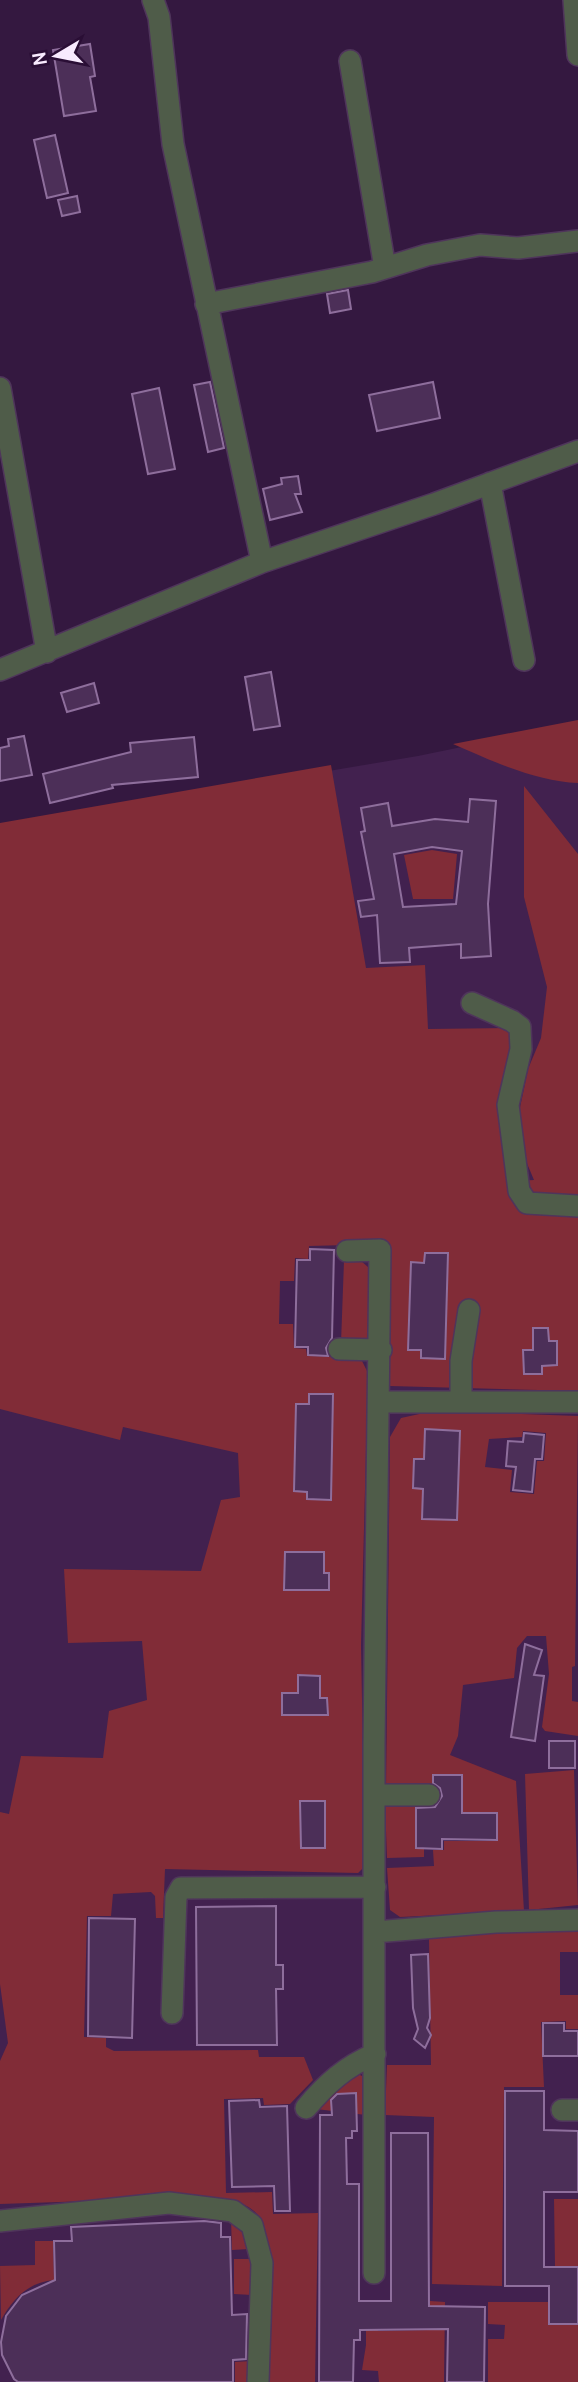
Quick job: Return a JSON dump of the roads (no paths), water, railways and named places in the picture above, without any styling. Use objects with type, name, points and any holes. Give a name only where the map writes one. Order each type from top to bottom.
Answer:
[{"type":"street","points":[[153,0],[159,17],[173,144],[262,562]]},
{"type":"street","points":[[574,0],[578,55]]},
{"type":"street","points":[[351,61],[385,268]]},
{"type":"street","points":[[206,304],[385,268],[427,255],[480,245],[518,247],[578,242]]},
{"type":"street","points":[[0,388],[47,652]]},
{"type":"street","points":[[0,670],[262,562],[578,451]]},
{"type":"street","points":[[490,483],[524,660]]},
{"type":"street","points":[[472,1003],[520,1027],[521,1049],[508,1105],[519,1191],[527,1203],[578,1206]]},
{"type":"street","points":[[347,1251],[380,1250],[374,2273]]},
{"type":"street","points":[[461,1402],[461,1361],[469,1310]]},
{"type":"street","points":[[339,1349],[381,1350]]},
{"type":"street","points":[[380,1402],[578,1402]]},
{"type":"street","points":[[375,1795],[429,1795]]},
{"type":"street","points":[[172,2013],[176,1897],[181,1888],[375,1887]]},
{"type":"street","points":[[375,1931],[496,1922],[578,1920]]},
{"type":"street","points":[[306,2108],[319,2092],[346,2068],[375,2054]]},
{"type":"street","points":[[0,2221],[169,2203],[233,2211],[253,2225],[262,2263],[258,2382]]}]
